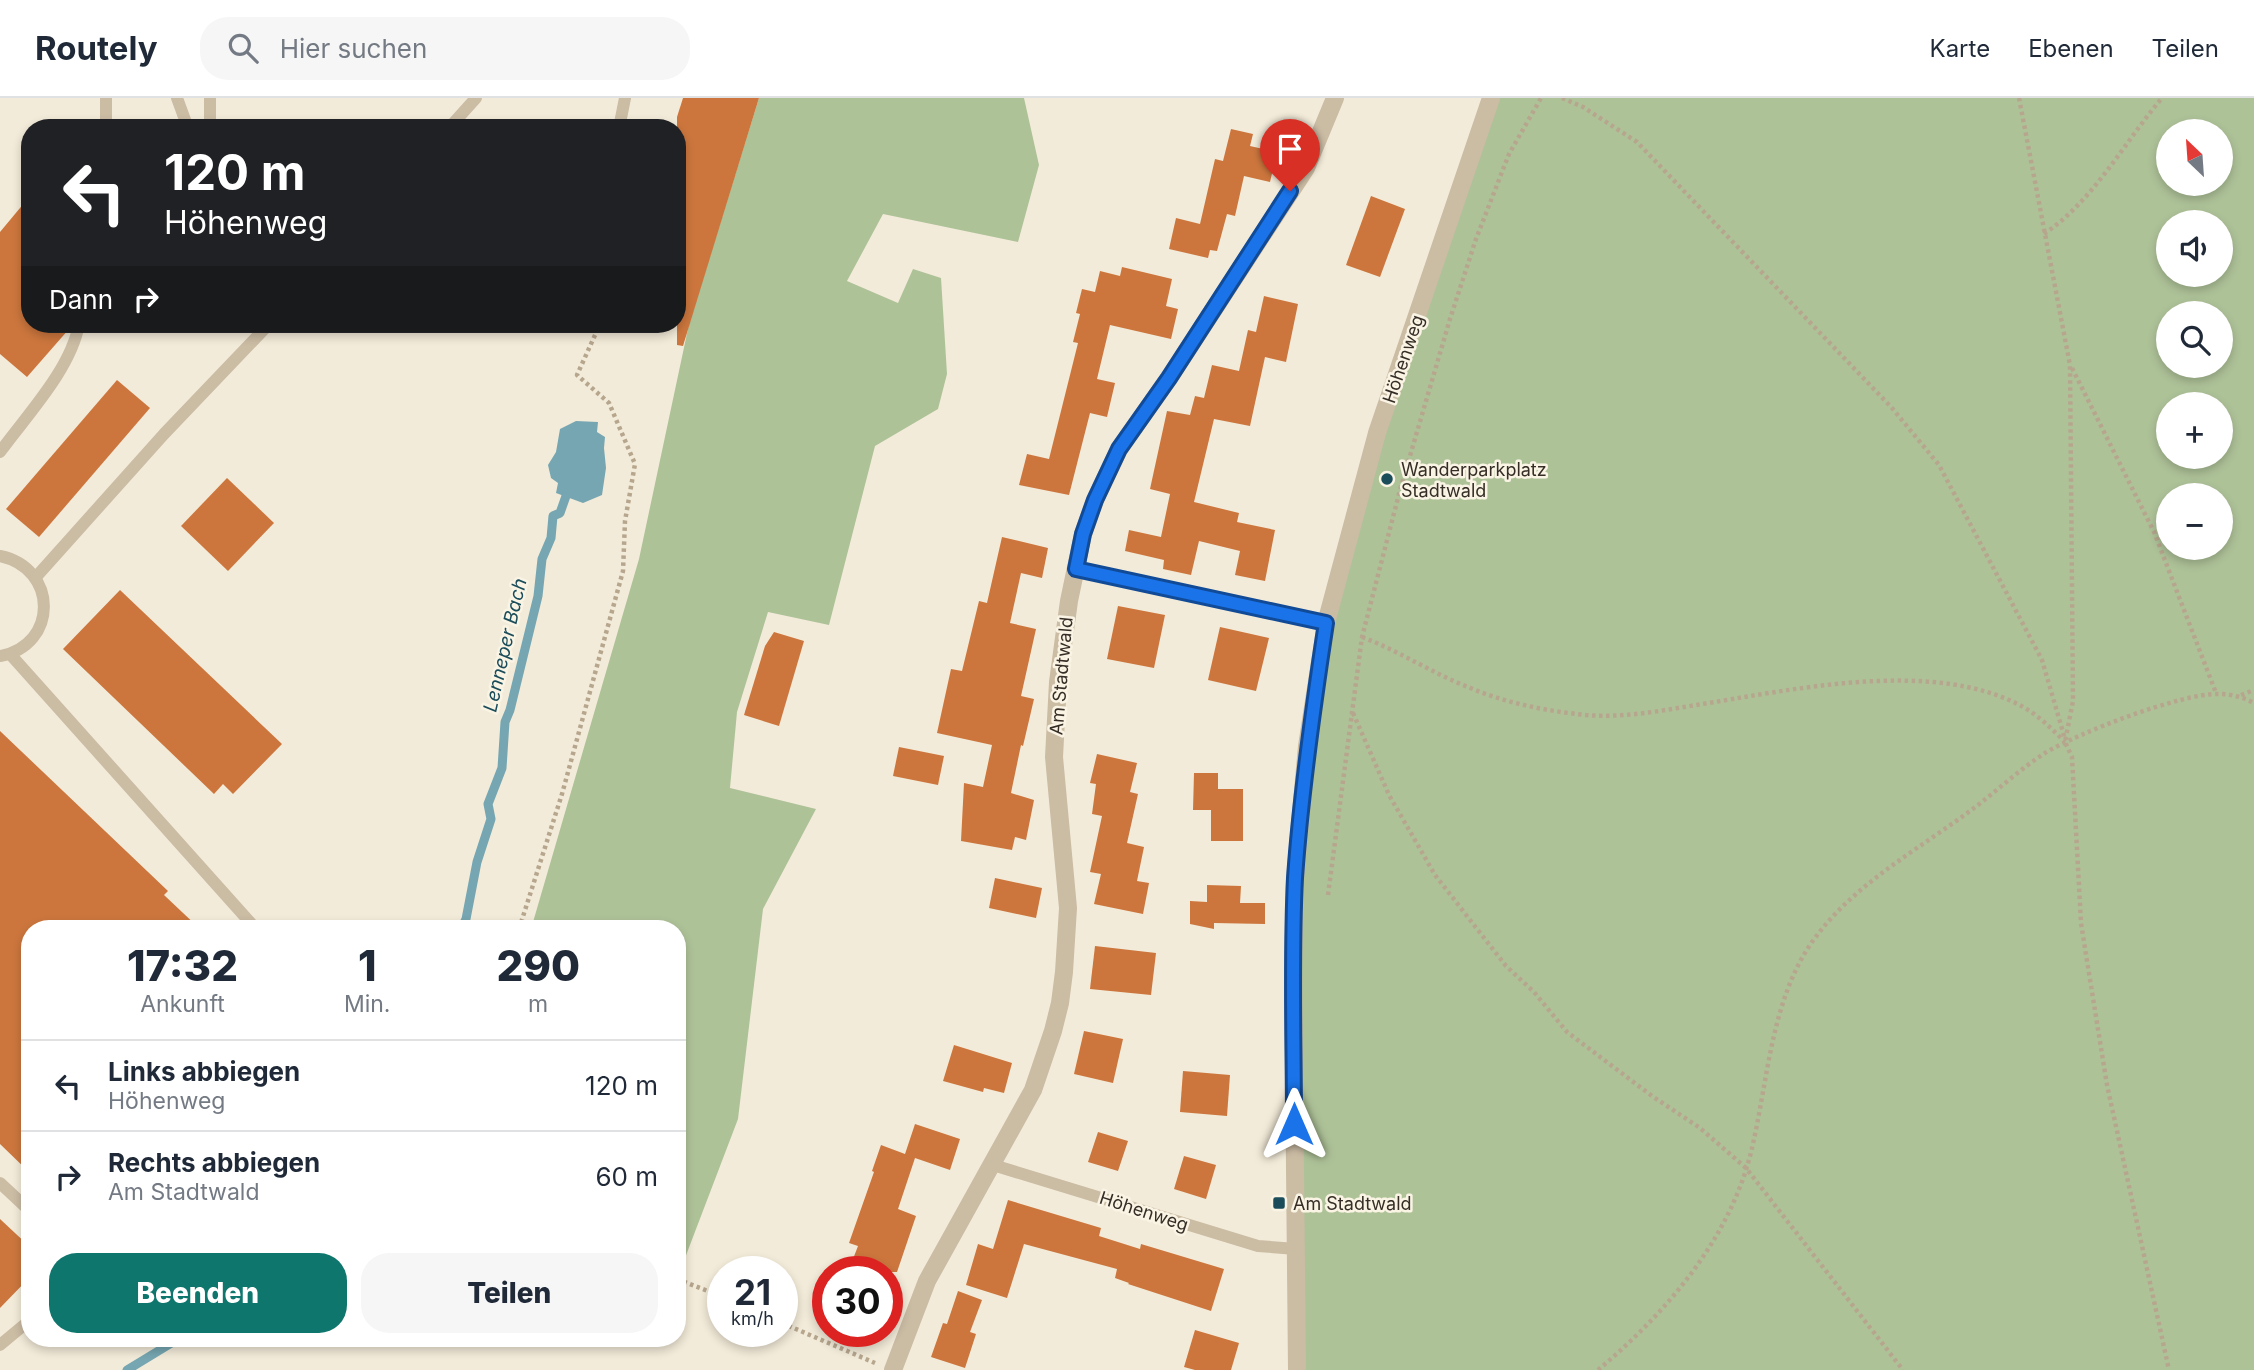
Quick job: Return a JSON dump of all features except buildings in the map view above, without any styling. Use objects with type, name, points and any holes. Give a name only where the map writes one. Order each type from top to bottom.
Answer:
[{"type":"street","name":"Am Stadtwald","points":[[889,1368],[927,1281],[1033,1090],[1044,1062],[1060,1003],[1068,908],[1054,757],[1062,639],[1083,534],[1095,500],[1119,449],[1306,168],[1335,98]]},
{"type":"street","name":"Höhenweg","points":[[1297,1370],[1293,968],[1295,879],[1307,746],[1326,623],[1377,433],[1491,98]]},
{"type":"lane","points":[[106,98],[106,119]]},
{"type":"lane","points":[[177,98],[185,119]]},
{"type":"lane","points":[[210,98],[210,119]]},
{"type":"lane","points":[[457,119],[476,98]]},
{"type":"lane","points":[[621,119],[625,98]]},
{"type":"lane","points":[[0,452],[57,374],[76,341],[77,333]]},
{"type":"lane","points":[[36,577],[164,434],[260,333]]},
{"type":"lane","points":[[0,556],[13,559],[36,577],[43,591],[44,607],[42,622],[35,636],[24,646],[5,655],[248,920]]},
{"type":"lane","points":[[1076,569],[1326,623]]},
{"type":"lane","name":"Höhenweg","points":[[993,1165],[1258,1246],[1296,1249]]},
{"type":"lane","points":[[0,1183],[21,1203]]},
{"type":"lane","points":[[0,1345],[21,1328]]},
{"type":"path","points":[[1328,895],[1362,638],[1400,490],[1476,239],[1510,155],[1541,98]]},
{"type":"path","points":[[1562,98],[1583,107],[1637,142],[1892,408],[1939,465],[2042,660],[2072,757],[2081,923],[2105,1072],[2169,1370]]},
{"type":"path","points":[[2019,98],[2070,365],[2073,701],[2066,742]]},
{"type":"path","points":[[2044,234],[2063,221],[2083,201],[2161,98]]},
{"type":"path","points":[[522,920],[562,794],[623,571],[625,521],[635,464],[609,403],[577,375],[596,333]]},
{"type":"path","points":[[2070,365],[2154,532],[2217,693]]},
{"type":"path","points":[[1362,638],[1469,688],[1547,710],[1588,715],[1622,715],[1801,688],[1925,682],[1995,694],[2024,707],[2042,719],[2066,742]]},
{"type":"path","points":[[2240,696],[2254,690]]},
{"type":"path","points":[[1598,1370],[1650,1321],[1681,1287],[1709,1248],[1732,1207],[1752,1150],[1775,1032],[1795,974],[1812,943],[1837,911],[1867,884],[1974,808],[2025,767],[2066,742],[2181,700],[2217,693],[2240,696],[2254,703]]},
{"type":"path","points":[[1353,713],[1389,794],[1435,874],[1506,966],[1534,992],[1567,1032],[1651,1096],[1700,1128],[1746,1168],[1903,1370]]},
{"type":"path","points":[[686,1283],[707,1291]]},
{"type":"path","points":[[798,1330],[889,1368]]},
{"type":"green space","points":[[759,98],[1024,98],[1039,165],[1018,242],[883,214],[847,281],[898,303],[913,269],[941,278],[947,374],[938,409],[875,446],[829,625],[768,612],[737,712],[730,788],[816,809],[763,909],[738,1119],[686,1255],[686,920],[534,920],[639,559],[689,324]]},
{"type":"green space","points":[[1491,98],[2254,98],[2254,1370],[1297,1370],[1293,968],[1326,623]]},
{"type":"water","points":[[576,421],[598,422],[597,432],[605,437],[606,468],[602,495],[583,503],[556,493],[558,483],[551,478],[548,465],[556,452],[560,429]]},
{"type":"waterway","name":"Lenneper Bach","points":[[466,920],[477,862],[491,819],[488,804],[502,768],[505,722],[538,596],[542,559],[551,538],[553,516],[560,513],[566,496]]},
{"type":"waterway","name":"Lenneper Bach","points":[[127,1370],[165,1347]]},
{"type":"place","name":"Wanderparkplatz Stadtwald","points":[[1387,479]]},
{"type":"place","name":"Am Stadtwald","points":[[1279,1203]]},
{"type":"route","points":[[1290,191],[1169,378],[1119,449],[1095,500],[1083,534],[1076,569],[1326,623],[1307,746],[1295,879],[1294,1124]]}]
